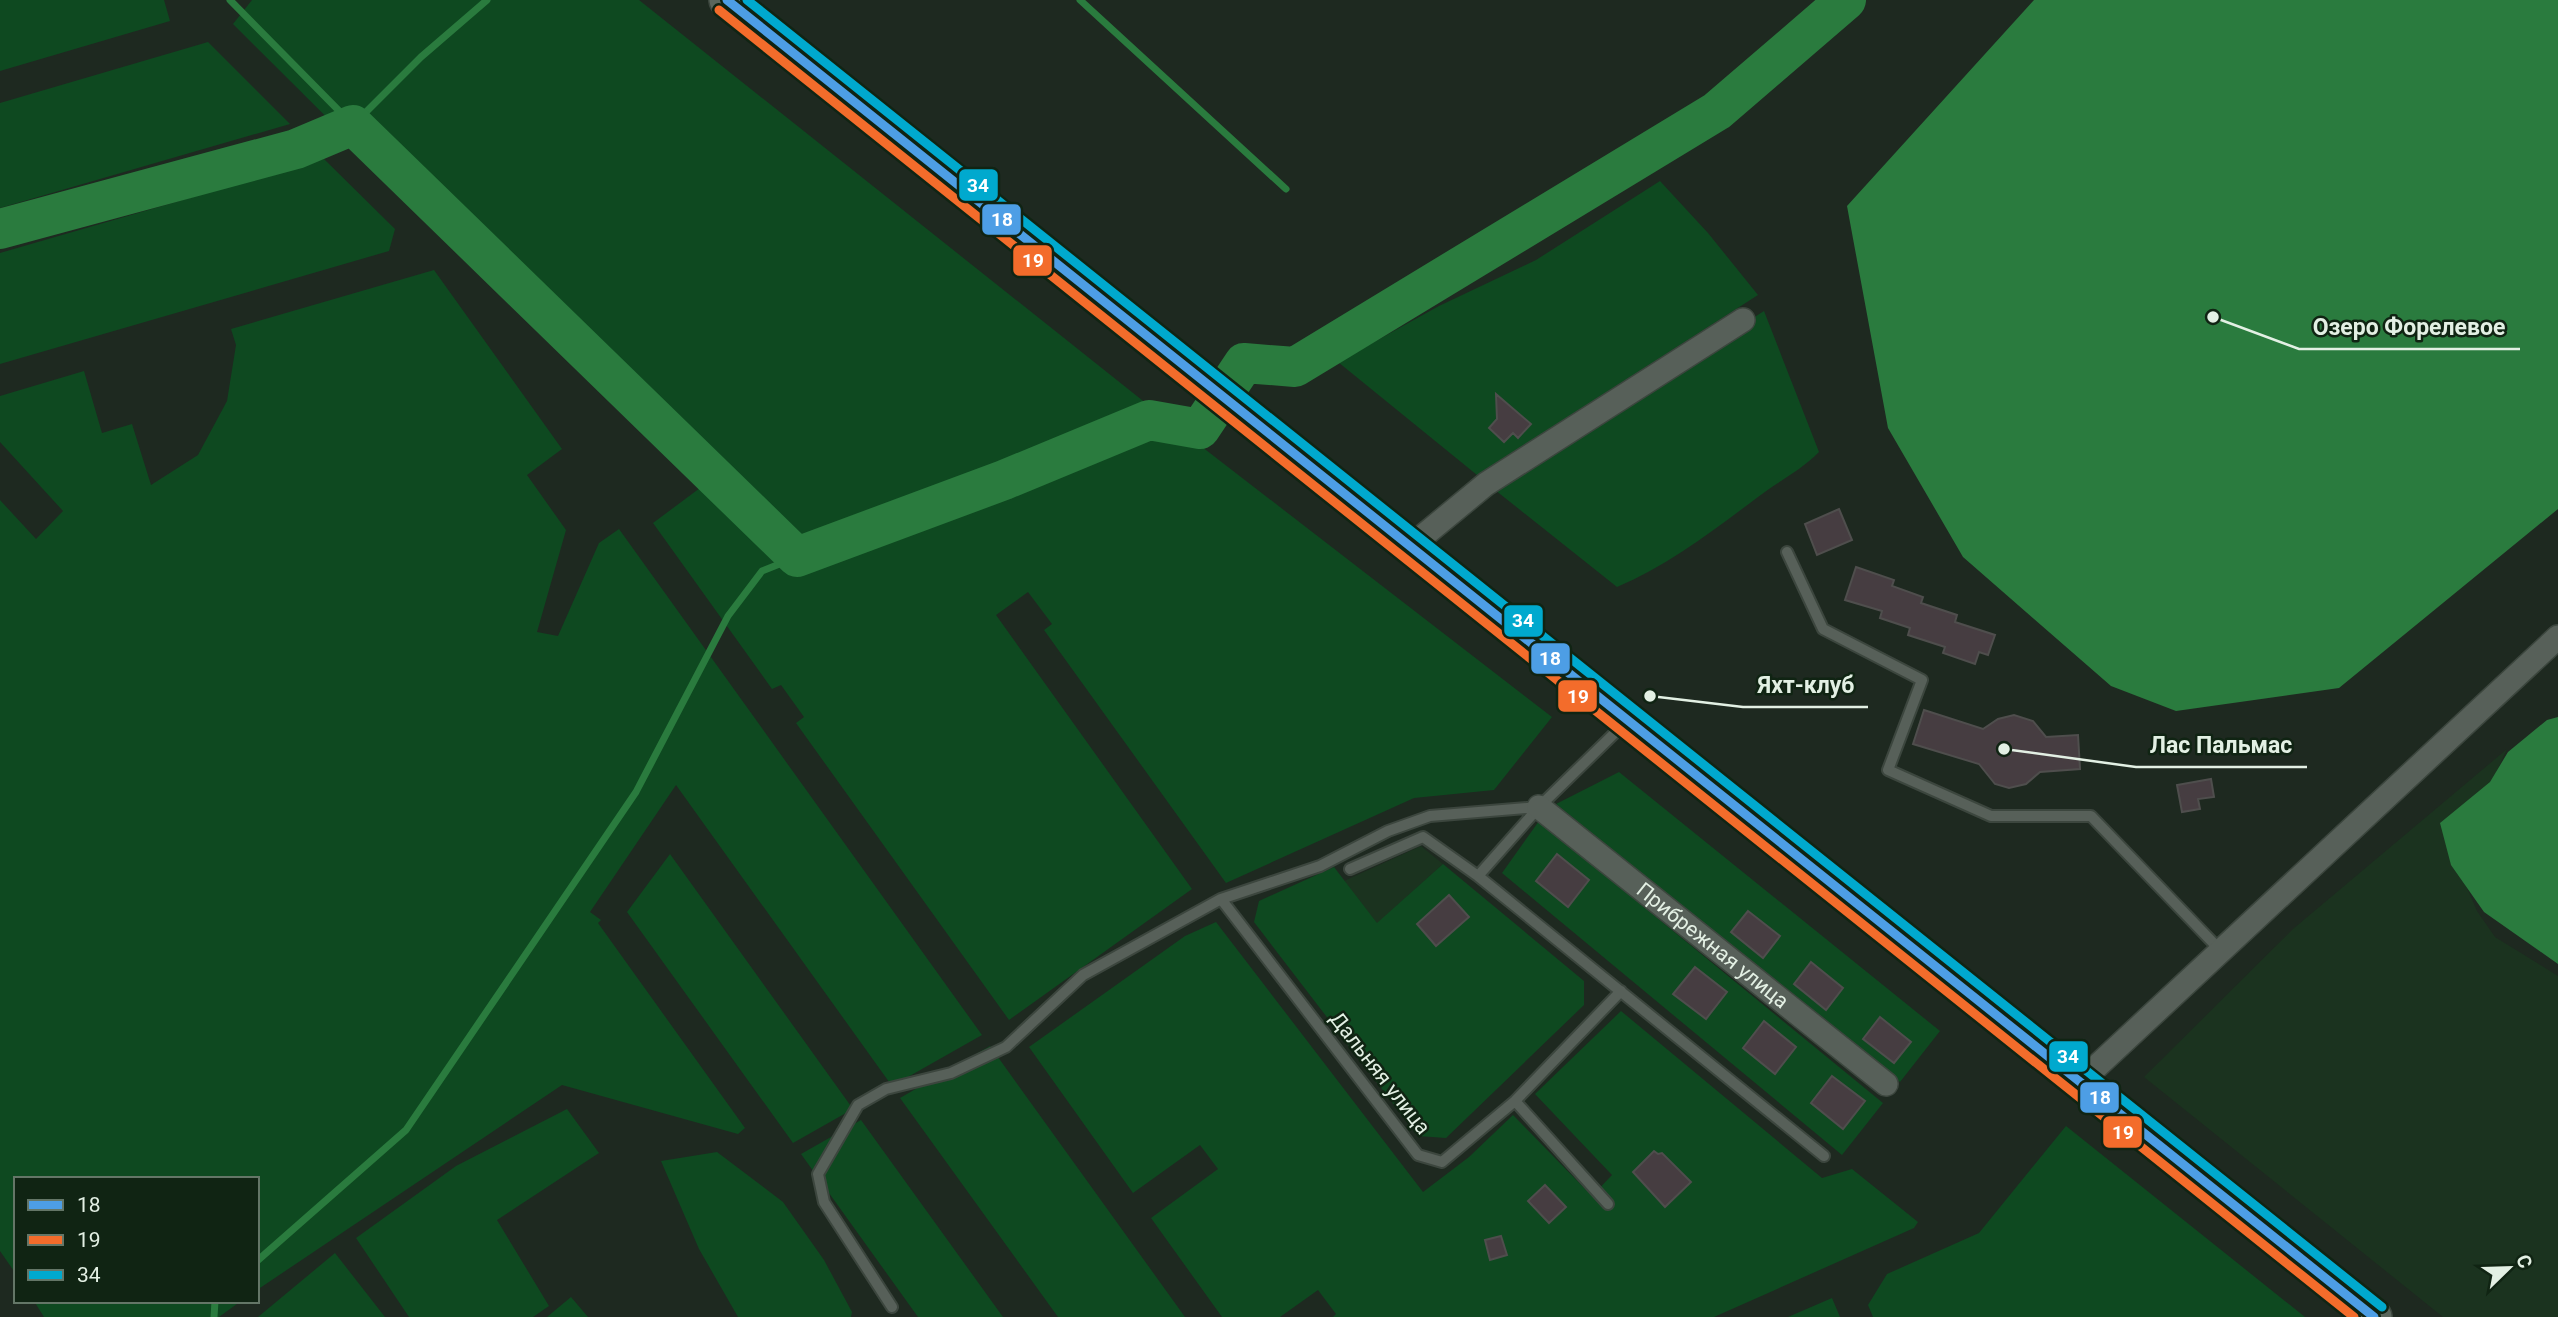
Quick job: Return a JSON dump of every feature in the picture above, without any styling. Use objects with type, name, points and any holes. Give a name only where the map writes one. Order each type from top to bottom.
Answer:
[{"type":"main road","points":[[727,0],[2374,1317]]},
{"type":"street","points":[[1411,546],[1486,484],[1744,320]]},
{"type":"street","points":[[2080,1082],[2558,637]]},
{"type":"street","name":"Прибрежная улица","points":[[1539,807],[1886,1084]]},
{"type":"lane","points":[[1787,552],[1823,629],[1922,680],[1888,770],[1991,816],[2091,816],[2221,951]]},
{"type":"lane","points":[[1478,876],[1539,807],[1628,720]]},
{"type":"lane","points":[[892,1307],[824,1202],[818,1174],[858,1105],[886,1089],[951,1073],[1006,1047],[1083,975],[1222,900],[1320,866],[1388,831],[1430,816],[1539,807]]},
{"type":"lane","points":[[1350,869],[1423,836],[1478,876],[1824,1156]]},
{"type":"lane","name":"Дальняя улица","points":[[1222,900],[1418,1155],[1442,1162],[1515,1101],[1621,991]]},
{"type":"lane","points":[[1515,1101],[1608,1204]]},
{"type":"shaded area","points":[[0,0],[164,0],[170,21],[0,71]]},
{"type":"shaded area","points":[[252,0],[639,0],[1162,416],[1552,717],[1494,790],[1414,798],[1226,883],[1044,630],[1052,624],[1028,592],[996,615],[1192,889],[1009,1020],[796,723],[804,717],[781,685],[772,689],[653,523],[704,485],[449,239],[233,24]]},
{"type":"shaded area","points":[[2034,0],[2558,0],[2558,509],[2339,688],[2176,711],[2111,686],[1963,557],[1888,428],[1847,206]]},
{"type":"shaded area","points":[[208,42],[290,124],[0,208],[0,103]]},
{"type":"shaded area","points":[[324,159],[395,229],[389,251],[0,364],[0,253]]},
{"type":"shaded area","points":[[1660,181],[1708,233],[1758,295],[1477,475],[1338,362],[1439,306],[1536,260]]},
{"type":"shaded area","points":[[434,270],[562,449],[527,475],[566,530],[537,632],[558,636],[599,543],[619,529],[982,1035],[892,1086],[676,785],[590,912],[601,920],[598,923],[745,1128],[738,1134],[562,1085],[259,1289],[259,1177],[14,1177],[14,1271],[0,1251],[0,500],[36,539],[63,511],[0,442],[0,396],[84,371],[102,433],[132,424],[151,485],[198,455],[227,401],[236,345],[231,329]]},
{"type":"shaded area","points":[[1764,311],[1819,452],[1672,558],[1617,587],[1490,486]]},
{"type":"shaded area","points":[[2558,717],[2558,964],[2484,912],[2451,865],[2440,823],[2490,782],[2508,752],[2547,720]]},
{"type":"shaded area","points":[[2507,749],[2490,786],[2451,851],[2477,911],[2495,937],[2558,976],[2558,1317],[2443,1317],[2144,1077],[2293,929]]},
{"type":"shaded area","points":[[1619,772],[1940,1031],[1900,1082],[1556,804]]},
{"type":"shaded area","points":[[1539,821],[1883,1103],[1842,1155],[1502,873]]},
{"type":"shaded area","points":[[1421,846],[1443,864],[1377,924],[1344,881]]},
{"type":"shaded area","points":[[670,854],[853,1109],[793,1143],[627,912]]},
{"type":"shaded area","points":[[1443,864],[1584,981],[1584,1005],[1446,1138],[1418,1136],[1254,922],[1259,901],[1334,867],[1377,923]]},
{"type":"shaded area","points":[[1216,922],[1423,1192],[1469,1157],[1513,1115],[1592,1196],[1612,1175],[1535,1094],[1621,1011],[1822,1178],[1852,1169],[1918,1222],[1914,1228],[1714,1317],[1333,1317],[1336,1314],[1318,1290],[1280,1317],[1222,1317],[1151,1218],[1218,1169],[1200,1145],[1133,1193],[1029,1047],[1185,936]]},
{"type":"shaded area","points":[[990,1046],[1185,1317],[1058,1317],[900,1098]]},
{"type":"shaded area","points":[[567,1109],[599,1153],[497,1220],[549,1306],[533,1317],[409,1317],[356,1238],[456,1166]]},
{"type":"shaded area","points":[[861,1120],[1003,1317],[918,1317],[801,1154]]},
{"type":"shaded area","points":[[2066,1126],[2305,1317],[1873,1317],[1868,1305],[1887,1274],[1979,1233]]},
{"type":"shaded area","points":[[717,1152],[783,1202],[824,1260],[852,1312],[851,1317],[738,1317],[699,1249],[661,1161]]},
{"type":"shaded area","points":[[335,1253],[385,1317],[258,1317]]},
{"type":"shaded area","points":[[571,1297],[588,1317],[547,1317]]},
{"type":"shaded area","points":[[1832,1298],[1840,1317],[1788,1317]]},
{"type":"shaded area","points":[[35,1303],[238,1303],[219,1317],[44,1317]]},
{"type":"building","points":[[1496,394],[1531,424],[1518,438],[1513,433],[1504,442],[1489,428],[1497,419]]},
{"type":"building","points":[[1839,509],[1852,540],[1817,555],[1805,524]]},
{"type":"building","points":[[1856,567],[1894,580],[1892,586],[1923,597],[1921,603],[1957,615],[1955,622],[1995,635],[1988,655],[1979,652],[1975,664],[1943,653],[1945,647],[1908,635],[1910,628],[1880,618],[1882,611],[1845,600]]},
{"type":"building","points":[[1924,710],[1983,729],[1998,719],[2014,715],[2033,721],[2046,737],[2078,735],[2080,769],[2040,772],[2026,784],[2009,788],[1995,784],[1979,764],[1913,744]]},
{"type":"building","points":[[2211,779],[2214,797],[2198,799],[2200,809],[2182,812],[2177,785]]},
{"type":"building","points":[[1557,854],[1589,880],[1568,907],[1536,881]]},
{"type":"building","points":[[1449,895],[1469,917],[1436,946],[1417,924]]},
{"type":"building","points":[[1748,911],[1780,936],[1763,958],[1731,932]]},
{"type":"building","points":[[1811,962],[1843,988],[1826,1010],[1794,984]]},
{"type":"building","points":[[1695,967],[1727,992],[1706,1019],[1673,994]]},
{"type":"building","points":[[1880,1017],[1911,1042],[1894,1063],[1863,1039]]},
{"type":"building","points":[[1764,1021],[1796,1047],[1775,1074],[1743,1048]]},
{"type":"building","points":[[1832,1076],[1865,1101],[1843,1129],[1811,1103]]},
{"type":"building","points":[[1654,1151],[1662,1153],[1691,1182],[1665,1207],[1633,1172]]},
{"type":"building","points":[[1545,1185],[1566,1207],[1549,1223],[1528,1201]]},
{"type":"building","points":[[1501,1236],[1507,1255],[1490,1260],[1485,1240]]},
{"type":"waterway","points":[[230,0],[353,125],[421,57],[487,0]]},
{"type":"waterway","points":[[1080,0],[1286,189]]},
{"type":"waterway","points":[[0,229],[296,149],[353,125],[797,557],[1004,480],[1149,420],[1200,429],[1244,363],[1295,367],[1717,111],[1846,0]]},
{"type":"waterway","points":[[259,1259],[406,1130],[636,792],[728,616],[762,571],[797,557]]},
{"type":"waterway","points":[[214,1317],[215,1303]]},
{"type":"transit line","name":"18","points":[[727,0],[2374,1317]]},
{"type":"transit line","name":"34","points":[[747,0],[2382,1307]]},
{"type":"transit line","name":"19","points":[[719,10],[2354,1317]]},
{"type":"place","name":"Озеро Форелевое","points":[[2213,317]]},
{"type":"place","name":"Яхт-клуб","points":[[1650,696]]},
{"type":"place","name":"Лас Пальмас","points":[[2004,749]]}]
